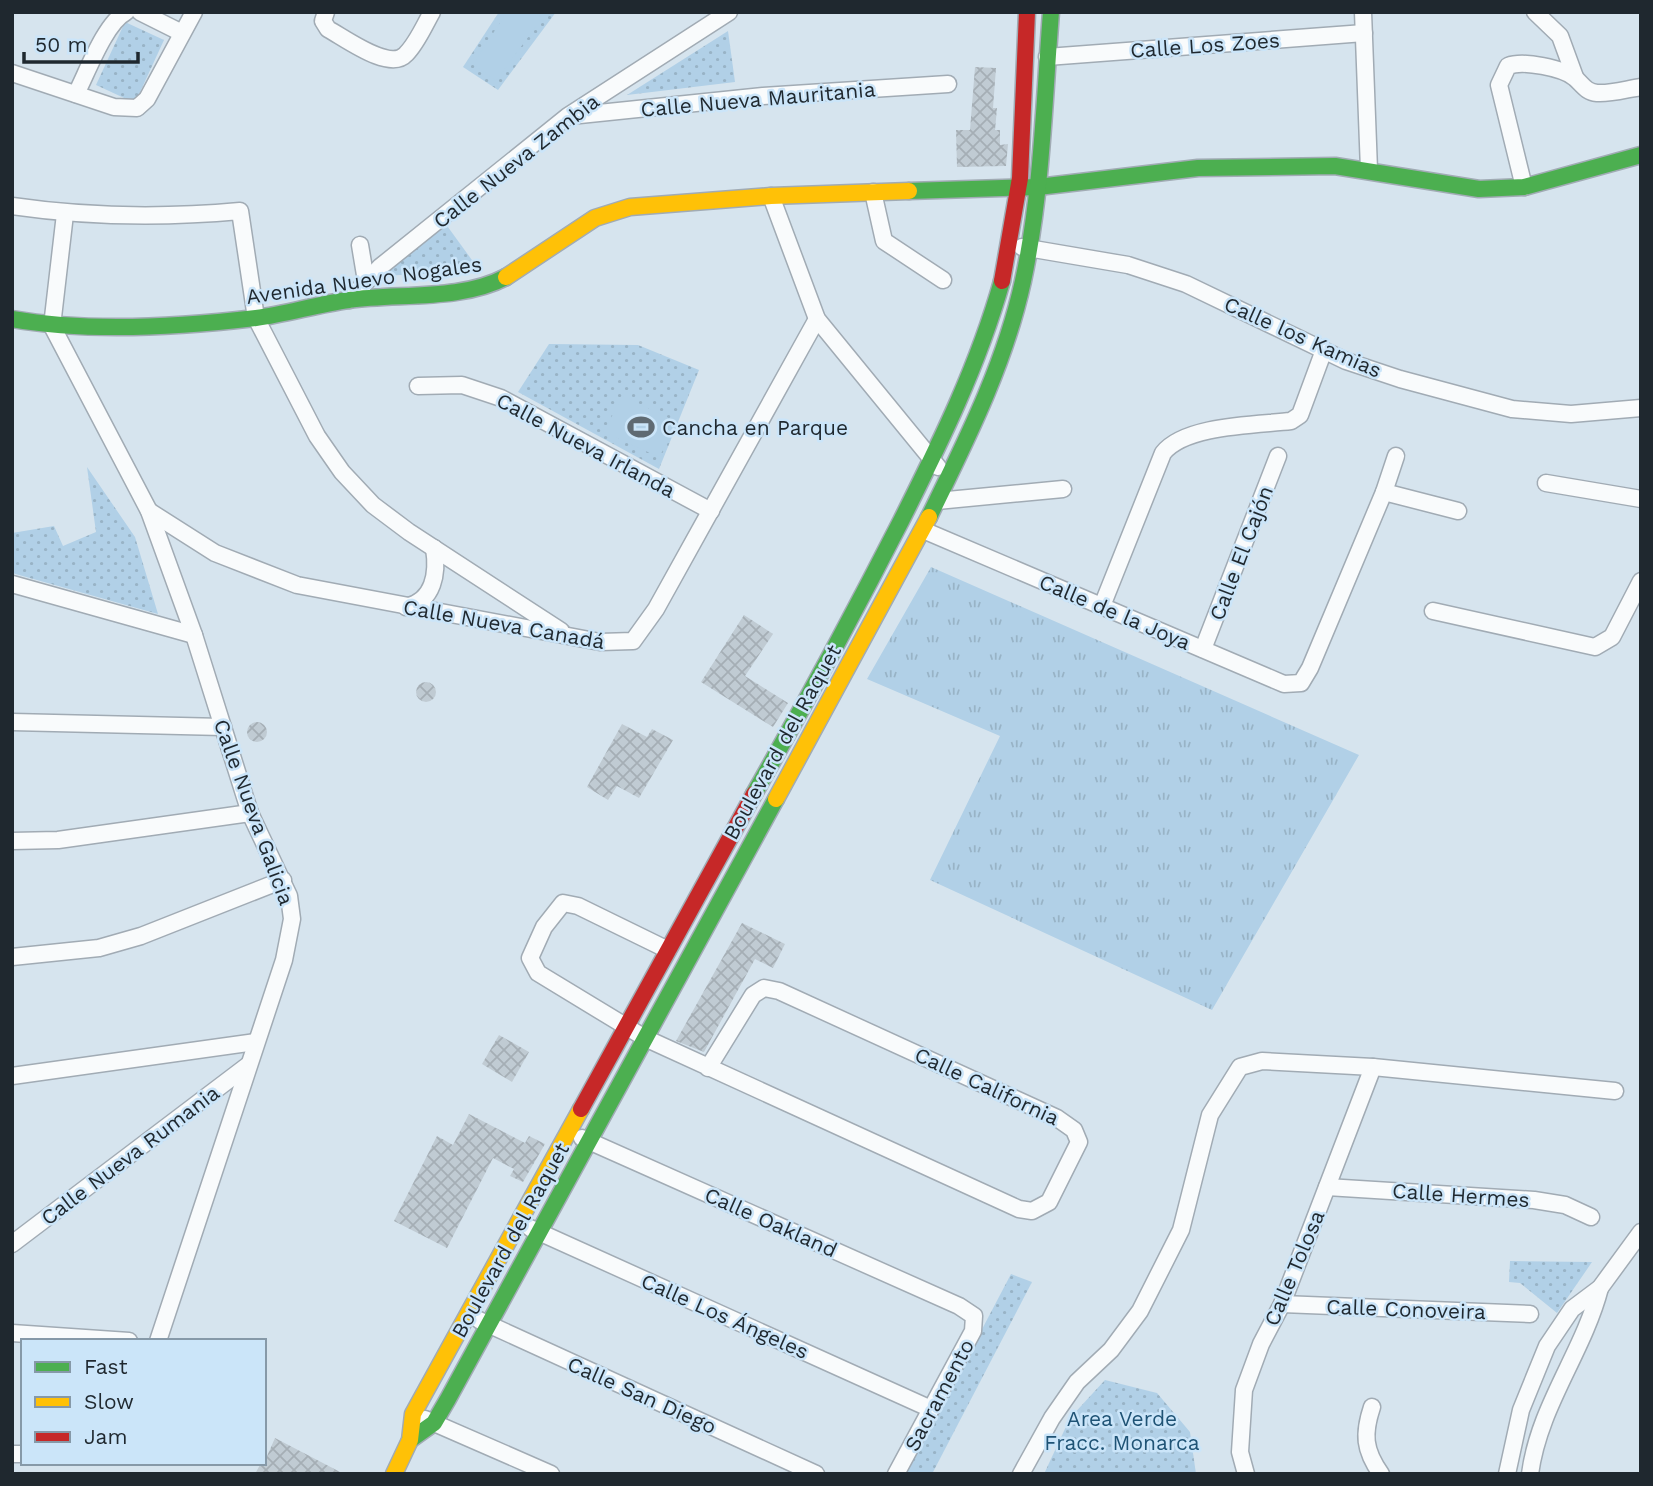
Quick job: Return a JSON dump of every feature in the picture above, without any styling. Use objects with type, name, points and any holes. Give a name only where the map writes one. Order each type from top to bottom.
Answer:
[{"type":"street","points":[[76,94],[108,31],[119,16],[126,12]]},
{"type":"street","points":[[140,12],[182,33]]},
{"type":"street","points":[[12,73],[125,109],[137,108],[147,99],[194,12]]},
{"type":"street","points":[[326,12],[323,21],[328,29],[382,59],[394,61],[405,57],[432,12]]},
{"type":"street","name":"Calle Nueva Zambia","points":[[349,300],[366,281],[568,116],[729,12]]},
{"type":"street","name":"Boulevard del Raquet","points":[[394,1474],[410,1440],[414,1414],[624,1026],[823,673],[932,461],[975,365],[1004,275],[1009,246],[1017,187],[1027,12]]},
{"type":"street","name":"Boulevard del Raquet","points":[[410,1440],[434,1423],[923,530],[948,478],[1007,335],[1030,248],[1038,187],[1051,12]]},
{"type":"street","points":[[1363,12],[1369,170]]},
{"type":"street","points":[[1535,12],[1560,36],[1574,77],[1586,90],[1596,93],[1641,87]]},
{"type":"street","name":"Calle Los Zoes","points":[[1047,57],[1364,33]]},
{"type":"street","points":[[1524,187],[1500,93],[1502,74],[1508,66],[1518,62],[1574,77]]},
{"type":"street","name":"Calle Nueva Mauritania","points":[[568,116],[763,96],[948,84]]},
{"type":"street","name":"Avenida Nuevo Nogales","points":[[12,319],[52,326],[104,327],[256,318],[349,300],[464,290],[497,282],[533,262],[595,218],[630,207],[771,195],[1038,187],[1198,169],[1335,166],[1456,186],[1524,187],[1641,155]]},
{"type":"street","points":[[873,192],[884,241],[943,280]]},
{"type":"street","points":[[771,195],[817,318],[948,478]]},
{"type":"street","points":[[12,206],[65,214],[195,215],[240,211],[256,318],[317,436],[342,472],[373,505],[566,634]]},
{"type":"street","points":[[52,326],[65,214]]},
{"type":"street","points":[[360,246],[366,281]]},
{"type":"street","name":"Calle los Kamias","points":[[1009,246],[1128,265],[1175,280],[1324,351],[1400,379],[1512,409],[1571,414],[1641,408]]},
{"type":"street","name":"Calle Nueva Canadá","points":[[149,511],[215,553],[259,573],[297,585],[600,642],[634,641],[645,628],[817,318]]},
{"type":"street","name":"Calle Nueva Galicia","points":[[52,326],[149,511],[194,635],[250,813],[283,880],[292,919],[289,940],[159,1339]]},
{"type":"street","points":[[1102,606],[1163,453],[1170,444],[1193,434],[1290,421],[1300,415],[1324,351]]},
{"type":"street","name":"Calle Nueva Irlanda","points":[[418,386],[461,385],[501,398],[710,511]]},
{"type":"street","name":"Calle El Cajón","points":[[1203,649],[1278,456]]},
{"type":"street","points":[[1396,456],[1384,492],[1458,511]]},
{"type":"street","points":[[1546,483],[1641,499]]},
{"type":"street","points":[[937,501],[1063,488]]},
{"type":"street","name":"Calle de la Joya","points":[[923,530],[1284,684],[1301,683],[1306,677],[1384,492]]},
{"type":"street","points":[[405,607],[417,604],[428,595],[437,564],[434,548]]},
{"type":"street","points":[[1433,611],[1595,647],[1612,637],[1641,581]]},
{"type":"street","points":[[12,584],[194,635]]},
{"type":"street","points":[[12,722],[223,727]]},
{"type":"street","points":[[12,841],[58,840],[250,813]]},
{"type":"street","points":[[12,957],[87,950],[141,936],[283,880]]},
{"type":"street","name":"Calle California","points":[[668,950],[571,904],[563,903],[555,909],[544,927],[530,958],[537,973],[645,1038],[708,1068],[1019,1209],[1031,1211],[1049,1202],[1079,1142],[1074,1130],[1057,1118],[779,990],[764,988],[753,995],[708,1068]]},
{"type":"street","points":[[12,1076],[256,1042]]},
{"type":"street","points":[[1021,1474],[1052,1418],[1077,1382],[1111,1350],[1140,1311],[1181,1230],[1210,1115],[1240,1067],[1262,1060],[1373,1067],[1615,1091]]},
{"type":"street","name":"Calle Nueva Rumania","points":[[12,1244],[248,1065]]},
{"type":"street","name":"Calle Tolosa","points":[[1246,1474],[1240,1452],[1244,1390],[1261,1344],[1282,1304],[1373,1067]]},
{"type":"street","name":"Calle Oakland","points":[[568,1130],[959,1306],[974,1316]]},
{"type":"street","name":"Calle Hermes","points":[[1327,1187],[1534,1200],[1565,1205],[1591,1217]]},
{"type":"street","name":"Calle Los Ángeles","points":[[518,1223],[931,1409]]},
{"type":"street","points":[[1507,1474],[1521,1410],[1547,1346],[1572,1309],[1600,1289],[1641,1232]]},
{"type":"street","points":[[1530,1474],[1545,1413],[1592,1320],[1600,1289]]},
{"type":"street","name":"Calle Conoveira","points":[[1282,1304],[1530,1314]]},
{"type":"street","name":"Calle San Diego","points":[[468,1314],[816,1474]]},
{"type":"street","name":"Sacramento","points":[[896,1474],[973,1331],[974,1316]]},
{"type":"street","points":[[12,1333],[100,1339]]},
{"type":"street","points":[[1372,1406],[1364,1432],[1369,1457],[1381,1474]]},
{"type":"street","points":[[414,1414],[551,1474]]},
{"type":"green space","points":[[499,12],[556,12],[498,90],[463,67]]},
{"type":"green space","points":[[507,12],[535,12],[542,18],[496,81],[473,64]]},
{"type":"green space","points":[[125,22],[164,40],[135,103],[96,85]]},
{"type":"green space","points":[[728,31],[735,82],[627,95]]},
{"type":"green space","points":[[445,223],[477,267],[449,273],[377,276]]},
{"type":"green space","points":[[549,344],[638,345],[699,370],[659,469],[518,392]]},
{"type":"green space","name":"Cancha en Parque","points":[[623,396],[679,423],[659,457],[603,432]]},
{"type":"green space","points":[[87,467],[135,537],[158,614],[12,573],[12,533],[54,526],[63,546],[96,532]]},
{"type":"green space","points":[[931,567],[1359,755],[1212,1010],[930,880],[1000,736],[867,679]]},
{"type":"green space","points":[[1510,1261],[1592,1262],[1557,1313],[1520,1283],[1509,1282]]},
{"type":"green space","points":[[1011,1274],[1032,1282],[932,1474],[906,1474]]},
{"type":"green space","name":"Area Verde Fracc. Monarca","points":[[1105,1380],[1157,1393],[1190,1432],[1196,1474],[1044,1474],[1070,1418]]},
{"type":"building","points":[[975,67],[996,68],[993,108],[997,108],[995,130],[1000,130],[1000,145],[1008,144],[1006,166],[957,167],[956,130],[970,130]]},
{"type":"building","points":[[744,615],[773,634],[745,676],[788,703],[773,727],[701,682]]},
{"type":"building","points":[[426,682],[433,685],[436,692],[433,699],[426,702],[419,699],[416,692],[419,685]]},
{"type":"building","points":[[257,722],[264,725],[267,732],[264,739],[257,742],[250,739],[247,732],[250,725]]},
{"type":"building","points":[[622,724],[647,737],[652,729],[673,740],[639,798],[617,786],[608,800],[587,787]]},
{"type":"building","points":[[742,923],[785,944],[773,968],[755,959],[704,1052],[676,1041]]},
{"type":"building","points":[[499,1035],[529,1052],[512,1082],[482,1064]]},
{"type":"building","points":[[469,1114],[525,1143],[529,1136],[545,1144],[523,1182],[510,1176],[514,1169],[493,1158],[447,1248],[394,1221],[437,1136],[453,1145]]},
{"type":"building","points":[[275,1438],[344,1474],[255,1474],[260,1465],[266,1465]]},
{"type":"traffic: fast","points":[[929,517],[995,372],[1023,281],[1038,181],[1051,12]]},
{"type":"traffic: fast","points":[[909,191],[1038,187],[1198,168],[1335,166],[1479,189],[1524,187],[1641,155]]},
{"type":"traffic: fast","points":[[12,319],[102,327],[196,324],[268,316],[349,300],[470,290],[506,277]]},
{"type":"traffic: fast","points":[[754,794],[811,692],[930,463],[970,374],[1002,281]]},
{"type":"traffic: fast","points":[[410,1440],[434,1423],[448,1399],[776,799]]},
{"type":"traffic: slow","points":[[506,277],[595,218],[630,207],[771,196],[909,191]]},
{"type":"traffic: slow","points":[[776,799],[929,517]]},
{"type":"traffic: slow","points":[[394,1474],[410,1440],[413,1414],[581,1109]]},
{"type":"traffic: jam","points":[[1002,281],[1020,178],[1027,12]]},
{"type":"traffic: jam","points":[[581,1109],[754,794]]},
{"type":"place","name":"Cancha en Parque","points":[[641,427]]}]
